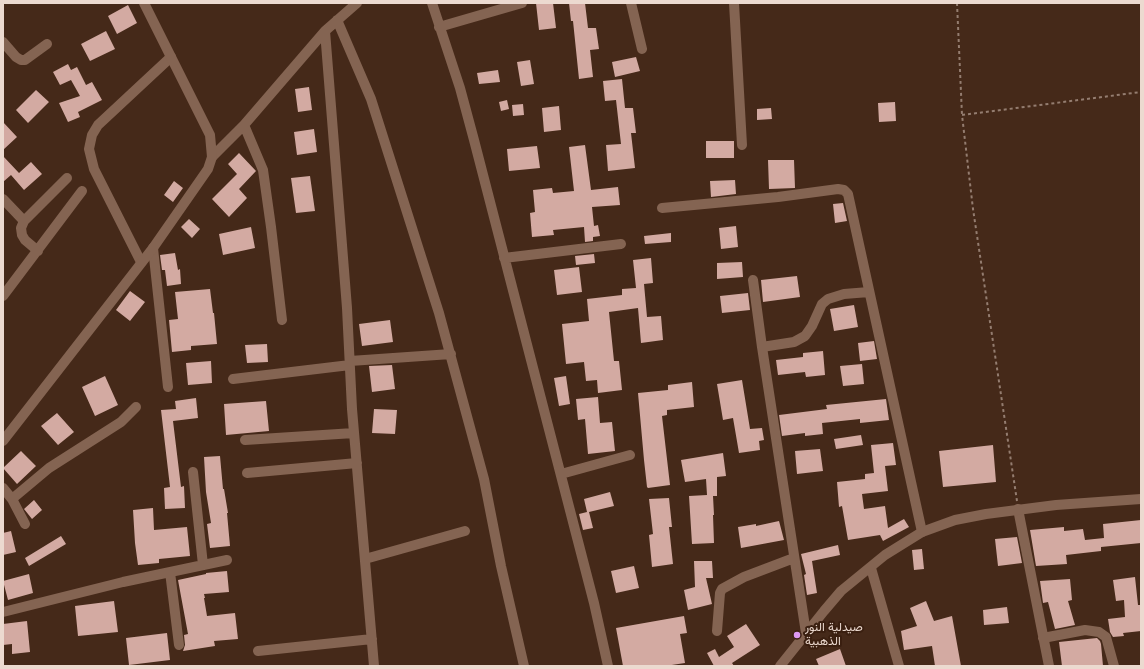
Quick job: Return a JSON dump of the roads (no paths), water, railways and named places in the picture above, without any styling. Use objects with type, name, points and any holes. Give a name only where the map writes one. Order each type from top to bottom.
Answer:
[{"type":"street","points":[[3,441],[153,248],[202,180],[212,157],[210,135],[144,3]]},
{"type":"street","points":[[212,157],[244,125],[324,31],[357,3]]},
{"type":"street","points":[[432,3],[466,110],[594,603],[608,666]]},
{"type":"street","points":[[439,27],[522,3]]},
{"type":"street","points":[[631,3],[642,49]]},
{"type":"street","points":[[734,3],[742,145]]},
{"type":"street","points":[[337,20],[371,99],[451,354],[484,479],[501,566],[524,666]]},
{"type":"street","points":[[324,31],[347,308],[354,433],[374,666]]},
{"type":"street","points":[[3,42],[20,60],[25,60],[47,44]]},
{"type":"street","points":[[142,262],[94,169],[89,149],[92,135],[98,125],[171,57]]},
{"type":"street","points":[[244,125],[263,170],[282,320]]},
{"type":"street","points":[[38,251],[25,240],[22,235],[21,228],[24,221],[67,178]]},
{"type":"street","points":[[662,208],[778,197],[838,189],[844,190],[848,194],[922,532]]},
{"type":"street","points":[[3,296],[82,191]]},
{"type":"street","points":[[3,199],[24,221]]},
{"type":"street","points":[[504,258],[621,244]]},
{"type":"street","points":[[153,248],[168,387]]},
{"type":"street","points":[[753,280],[806,633]]},
{"type":"street","points":[[762,347],[794,342],[805,336],[812,326],[822,304],[828,299],[844,294],[869,292]]},
{"type":"street","points":[[233,379],[350,363],[451,354]]},
{"type":"street","points":[[12,499],[49,468],[121,422],[136,407]]},
{"type":"street","points":[[245,440],[354,433]]},
{"type":"street","points":[[560,474],[630,455]]},
{"type":"street","points":[[247,473],[357,463]]},
{"type":"street","points":[[193,472],[203,565]]},
{"type":"street","points":[[3,488],[12,499],[25,524]]},
{"type":"street","points":[[780,666],[841,591],[885,555],[922,532],[954,520],[1018,509],[1141,499]]},
{"type":"street","points":[[1018,509],[1049,666]]},
{"type":"street","points":[[365,559],[465,531]]},
{"type":"street","points":[[717,631],[720,593],[722,589],[744,577],[794,558]]},
{"type":"street","points":[[3,612],[123,582],[227,560]]},
{"type":"street","points":[[871,568],[899,666]]},
{"type":"street","points":[[170,572],[179,644]]},
{"type":"street","points":[[1043,638],[1085,630],[1100,632],[1106,637],[1114,666]]},
{"type":"street","points":[[258,651],[372,639]]},
{"type":"place","name":"صيدلية النور الذهبية","points":[[797,635]]}]
